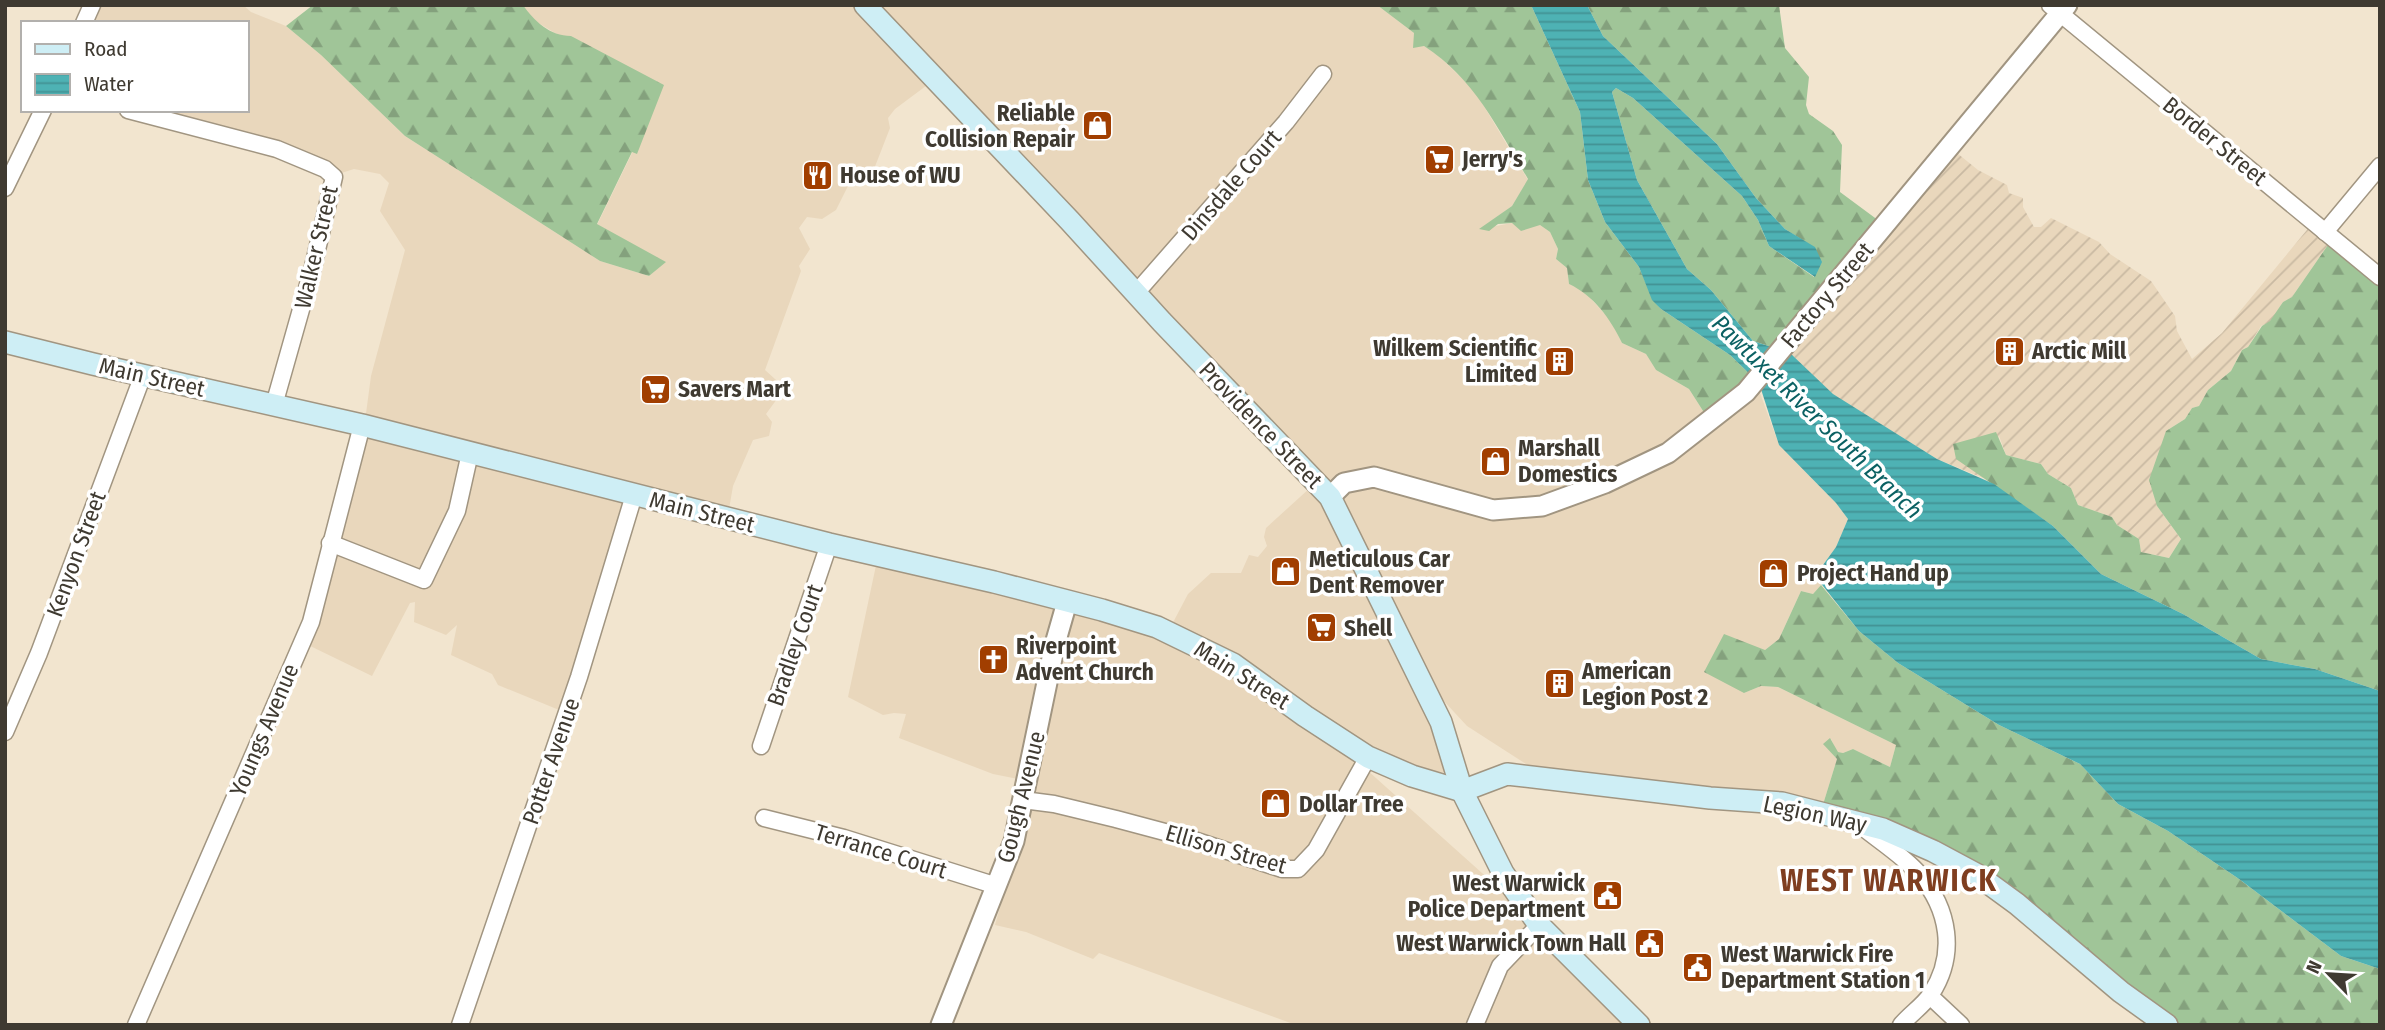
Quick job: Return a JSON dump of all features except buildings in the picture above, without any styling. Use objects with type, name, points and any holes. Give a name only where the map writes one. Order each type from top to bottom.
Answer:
[{"type":"main road","name":"Providence Street","points":[[865,5],[1331,497],[1441,722],[1462,791],[1503,873],[1539,925]]},
{"type":"main road","name":"Main Street","points":[[5,342],[362,425],[1102,610],[1157,627],[1233,664],[1368,757]]},
{"type":"main road","points":[[1368,757],[1412,776],[1462,791]]},
{"type":"main road","name":"Legion Way","points":[[1462,791],[1507,774],[1710,798],[1782,803],[1883,829],[1976,874],[2017,904],[2121,992],[2166,1025]]},
{"type":"main road","points":[[1539,925],[1639,1025]]},
{"type":"street","points":[[85,21],[92,5]]},
{"type":"street","name":"Border Street","points":[[2059,8],[2380,278]]},
{"type":"street","name":"Factory Street","points":[[1331,497],[1344,483],[1374,477],[1493,510],[1542,506],[1605,483],[1668,453],[1745,392],[2059,8]]},
{"type":"street","name":"Dinsdale Court","points":[[1136,293],[1286,122],[1322,74]]},
{"type":"street","points":[[5,188],[42,112]]},
{"type":"street","name":"Walker Street","points":[[136,112],[277,149],[325,169],[334,177],[301,314],[274,405]]},
{"type":"street","points":[[2325,232],[2380,166]]},
{"type":"street","name":"Kenyon Street","points":[[5,732],[39,653],[143,375]]},
{"type":"street","name":"Youngs Avenue","points":[[136,1025],[311,622],[362,425]]},
{"type":"street","points":[[330,543],[424,580],[457,511],[470,453]]},
{"type":"street","name":"Potter Avenue","points":[[460,1025],[579,677],[634,495]]},
{"type":"street","name":"Bradley Court","points":[[761,746],[830,544]]},
{"type":"street","name":"Gough Avenue","points":[[941,1025],[1014,841],[1055,644],[1067,602]]},
{"type":"street","name":"Ellison Street","points":[[1023,800],[1116,818],[1282,869],[1298,869],[1316,850],[1368,757]]},
{"type":"street","name":"Terrance Court","points":[[764,818],[844,838],[997,886]]},
{"type":"street","points":[[1858,824],[1919,873],[1939,905],[1948,929],[1939,979],[1930,996],[1901,1025]]},
{"type":"street","points":[[1475,1025],[1500,966],[1539,925]]},
{"type":"street","points":[[1930,996],[1961,1025]]},
{"type":"shaded area","points":[[99,5],[243,5],[251,12],[286,26],[321,55],[405,136],[600,261],[649,276],[665,262],[597,225],[633,151],[636,154],[571,36],[560,36],[530,18],[523,5],[1377,5],[1414,33],[1424,46],[1438,55],[1475,91],[1528,180],[1512,206],[1480,229],[1512,223],[1540,225],[1550,232],[1558,249],[1556,259],[1567,268],[1569,284],[1584,291],[1611,321],[1622,343],[1646,354],[1656,370],[1689,389],[1714,428],[1759,390],[1779,445],[1836,503],[1848,519],[1836,547],[1815,576],[1821,585],[1813,594],[1801,591],[1779,639],[1765,650],[1744,693],[1761,686],[1778,687],[1896,745],[1890,767],[1853,749],[1837,752],[1831,739],[1824,744],[1837,759],[1821,811],[1537,771],[1467,726],[1430,686],[1450,773],[1371,763],[1367,770],[1511,899],[1640,1025],[1296,1025],[1099,953],[1093,959],[1026,932],[995,925],[1003,897],[997,886],[1023,780],[993,774],[899,738],[906,714],[883,715],[848,697],[878,556],[1168,632],[1188,594],[1211,573],[1241,573],[1249,555],[1258,557],[1267,546],[1264,537],[1266,528],[1311,487],[934,80],[895,109],[888,118],[890,128],[874,169],[858,166],[836,210],[822,219],[807,217],[799,228],[810,249],[799,266],[801,271],[765,370],[785,388],[766,414],[772,422],[769,436],[753,440],[733,486],[728,515],[637,494],[564,712],[498,685],[492,674],[451,655],[457,625],[446,635],[414,622],[415,602],[410,603],[372,676],[302,642],[365,421],[371,376],[405,250],[380,211],[389,183],[380,174],[354,169],[332,176],[327,171],[135,112],[248,112],[248,21],[93,21]]},
{"type":"shaded area","points":[[1957,153],[1978,170],[2007,185],[2009,193],[2023,198],[2023,207],[2034,227],[2041,227],[2051,218],[2099,242],[2110,254],[2151,281],[2175,316],[2177,331],[2192,359],[2222,333],[2311,225],[2330,242],[2292,297],[2283,302],[2270,322],[2261,326],[2248,347],[2242,350],[2231,371],[2208,390],[2199,406],[2192,408],[2185,419],[2166,431],[2157,506],[2181,539],[2169,558],[2141,552],[2139,539],[2117,525],[2112,517],[2078,505],[2071,488],[2048,474],[2041,464],[2006,455],[1999,436],[1983,478],[1937,459],[1832,394],[1790,353]]},
{"type":"green space","points":[[313,5],[523,5],[537,22],[549,30],[571,36],[664,85],[637,154],[632,152],[597,224],[666,262],[649,276],[600,261],[405,136],[321,55],[286,26]]},
{"type":"green space","points":[[1377,5],[1531,5],[1580,112],[1588,180],[1605,222],[1639,267],[1653,300],[1661,309],[1730,355],[1759,383],[1741,410],[1714,428],[1689,389],[1656,370],[1646,354],[1622,343],[1600,309],[1586,295],[1569,284],[1567,268],[1556,259],[1558,249],[1550,232],[1540,225],[1521,231],[1512,223],[1498,224],[1489,231],[1479,229],[1512,206],[1528,179],[1484,106],[1458,74],[1424,46],[1413,48],[1414,33]]},
{"type":"green space","points":[[1587,5],[1779,5],[1785,48],[1809,77],[1806,105],[1809,114],[1833,131],[1842,145],[1840,192],[1890,229],[1781,350],[1753,341],[1711,290],[1687,269],[1637,180],[1612,92],[1616,88],[1633,98],[1742,196],[1758,220],[1769,246],[1814,277],[1815,248],[1785,229],[1756,198],[1717,144],[1603,36]]},
{"type":"green space","points":[[2330,242],[2380,280],[2380,691],[2315,669],[2261,659],[2183,614],[2101,574],[2053,526],[1956,459],[1953,444],[1996,432],[2006,455],[2041,464],[2048,474],[2071,488],[2078,505],[2112,517],[2117,525],[2139,539],[2141,552],[2169,558],[2181,539],[2157,506],[2149,480],[2166,431],[2185,419],[2192,408],[2199,406],[2208,390],[2231,371],[2242,350],[2248,347],[2283,302],[2292,297]]},
{"type":"green space","points":[[1821,585],[1859,631],[1898,663],[1999,725],[2080,764],[2118,804],[2168,831],[2239,879],[2341,956],[2380,969],[2380,1025],[2169,1025],[1976,874],[1821,811],[1837,759],[1823,744],[1830,738],[1838,752],[1853,749],[1890,767],[1896,745],[1778,687],[1761,686],[1744,693],[1704,672],[1724,634],[1765,650],[1779,639],[1801,591],[1813,594]]},
{"type":"water","name":"Pawtuxet River South Branch","points":[[1531,5],[1587,5],[1603,36],[1717,144],[1756,198],[1785,229],[1815,247],[1822,262],[1815,277],[1769,246],[1758,220],[1742,196],[1633,98],[1616,88],[1612,92],[1637,180],[1687,269],[1711,290],[1753,341],[1790,353],[1833,394],[1937,459],[1994,484],[2053,526],[2101,574],[2183,614],[2261,659],[2315,669],[2380,691],[2380,969],[2341,956],[2239,879],[2168,831],[2118,804],[2080,764],[1999,725],[1898,663],[1859,631],[1815,576],[1836,547],[1848,519],[1836,503],[1779,445],[1759,383],[1730,355],[1661,309],[1652,300],[1639,267],[1605,222],[1588,180],[1580,112]]},
{"type":"place","name":"Reliable Collision Repair","points":[[1098,126]]},
{"type":"place","name":"Jerry's","points":[[1439,159]]},
{"type":"place","name":"House of WU","points":[[817,175]]},
{"type":"place","name":"Arctic Mill","points":[[2009,351]]},
{"type":"place","name":"Wilkem Scientific Limited","points":[[1560,361]]},
{"type":"place","name":"Savers Mart","points":[[655,389]]},
{"type":"place","name":"Marshall Domestics","points":[[1495,461]]},
{"type":"place","name":"Meticulous Car Dent Remover","points":[[1286,572]]},
{"type":"place","name":"Project Hand up","points":[[1774,573]]},
{"type":"place","name":"Shell","points":[[1321,628]]},
{"type":"place","name":"Riverpoint Advent Church","points":[[993,659]]},
{"type":"place","name":"American Legion Post 2","points":[[1559,684]]},
{"type":"place","name":"Dollar Tree","points":[[1276,804]]},
{"type":"place","name":"West Warwick Police Department","points":[[1608,896]]},
{"type":"place","name":"West Warwick Town Hall","points":[[1649,943]]},
{"type":"place","name":"West Warwick Fire Department Station 1","points":[[1698,967]]},
{"type":"district","name":"WEST WARWICK","points":[[1889,881]]}]
